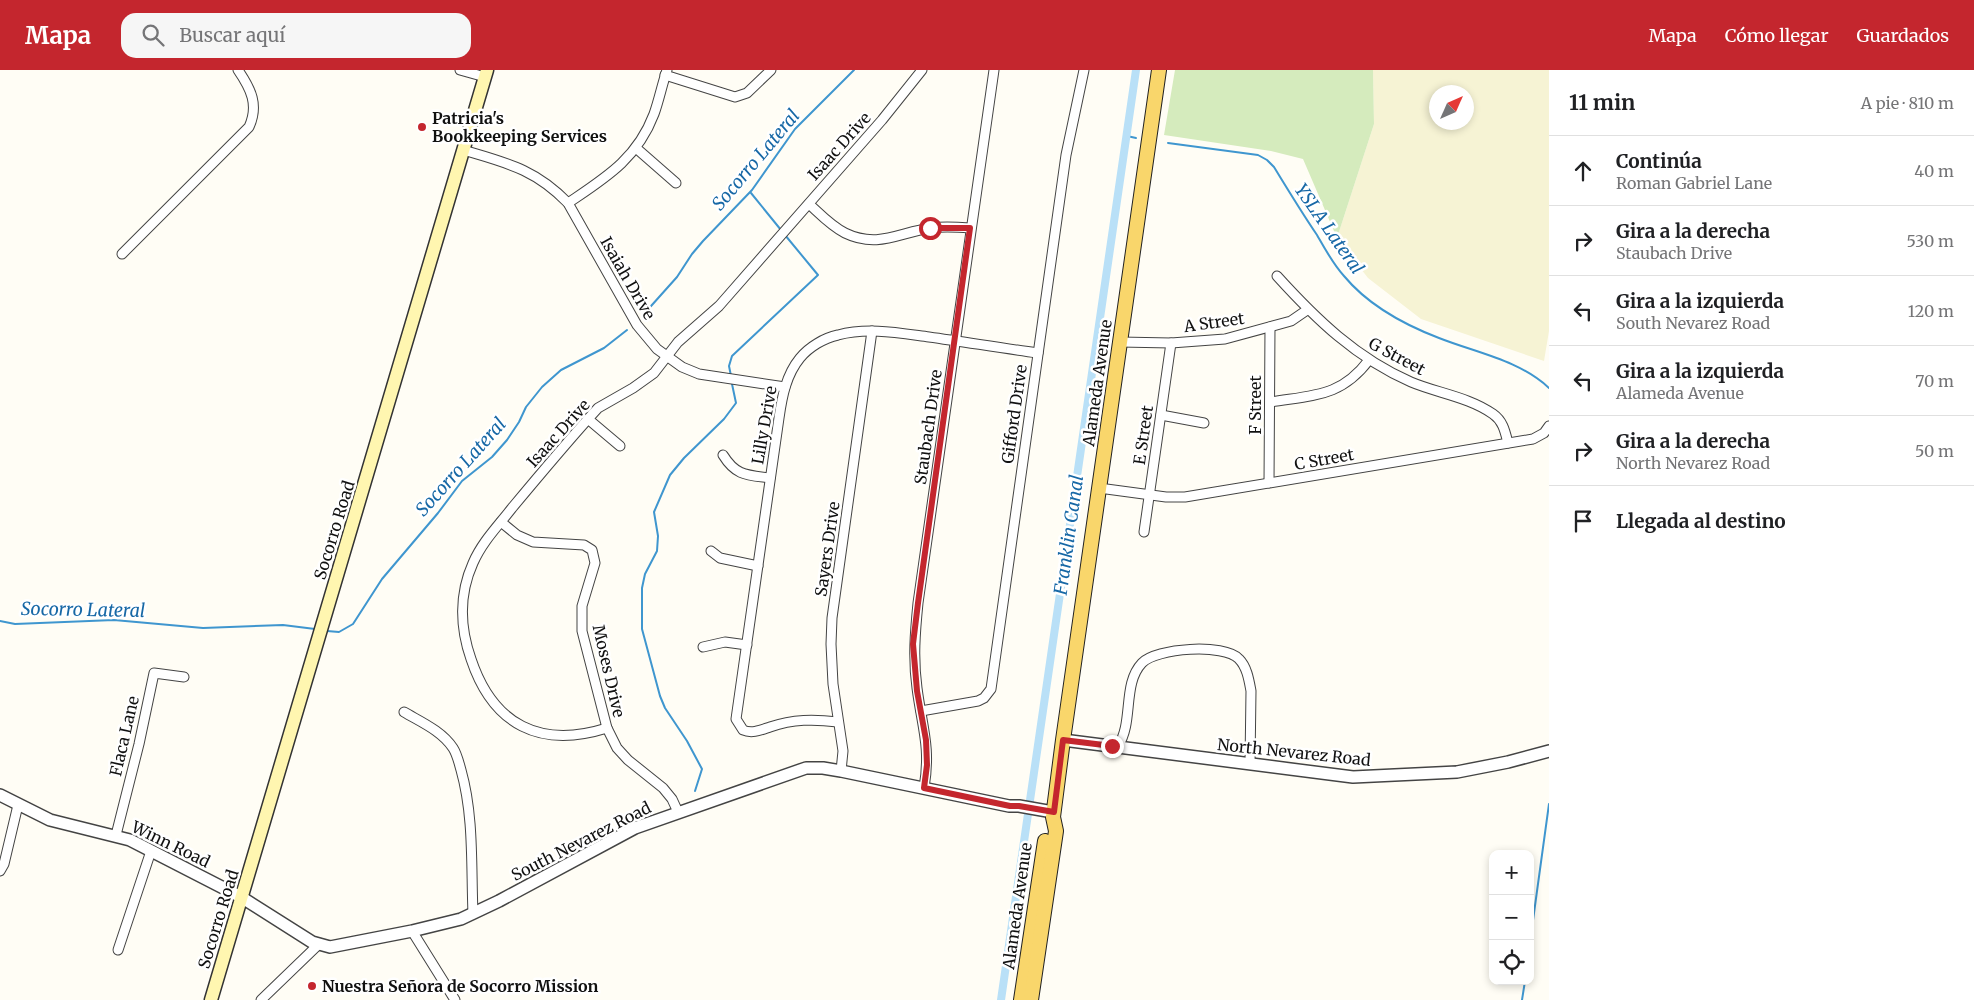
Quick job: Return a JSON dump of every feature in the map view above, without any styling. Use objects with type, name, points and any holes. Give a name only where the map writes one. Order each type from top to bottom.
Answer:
[{"type":"main road","name":"Alameda Avenue","points":[[1021,1000],[1046,829],[1063,740],[1160,70]]},
{"type":"main road","name":"Socorro Road","points":[[211,1000],[486,74]]},
{"type":"main road","name":"Alameda Avenue","points":[[1031,1000],[1056,831],[1050,814]]},
{"type":"street","points":[[122,254],[249,127],[254,117],[253,95],[238,70]]},
{"type":"street","points":[[460,70],[486,74]]},
{"type":"street","points":[[568,203],[620,167],[636,148],[654,113],[666,72],[735,96],[747,93],[771,70]]},
{"type":"street","name":"Isaac Drive","points":[[607,728],[574,736],[548,734],[524,727],[505,716],[489,698],[476,675],[463,630],[462,606],[464,592],[468,576],[478,554],[487,538],[598,408],[646,380],[654,373],[678,342],[728,297],[882,120],[922,70]]},
{"type":"street","name":"Staubach Drive","points":[[924,788],[927,750],[922,711],[917,691],[913,644],[970,228],[994,70]]},
{"type":"street","name":"Gifford Drive","points":[[922,711],[978,701],[984,698],[990,688],[1066,155],[1084,70]]},
{"type":"street","points":[[636,148],[676,183]]},
{"type":"street","name":"Isaiah Drive","points":[[464,150],[524,169],[547,183],[568,203],[637,325],[646,337],[667,357],[682,367],[699,374],[785,387]]},
{"type":"street","points":[[808,204],[844,233],[868,240],[894,238],[930,228],[970,228]]},
{"type":"street","name":"G Street","points":[[1277,276],[1307,310],[1341,340],[1369,360],[1412,382],[1486,409],[1502,424],[1508,443]]},
{"type":"street","name":"A Street","points":[[1120,342],[1171,343],[1225,339],[1296,319],[1307,310]]},
{"type":"street","name":"F Street","points":[[1269,483],[1270,327]]},
{"type":"street","name":"Lilly Drive","points":[[838,722],[807,719],[778,724],[753,732],[743,730],[738,724],[736,711],[781,402],[791,371],[799,359],[813,347],[835,335],[872,331],[955,340],[1038,353]]},
{"type":"street","name":"Sayers Drive","points":[[841,771],[843,747],[833,684],[832,618],[872,331]]},
{"type":"street","name":"E Street","points":[[1144,532],[1171,343]]},
{"type":"street","points":[[1271,402],[1333,391],[1356,375],[1369,360]]},
{"type":"street","points":[[1161,415],[1204,423]]},
{"type":"street","points":[[588,419],[620,446]]},
{"type":"street","name":"C Street","points":[[1099,488],[1175,498],[1185,497],[1539,437],[1549,426]]},
{"type":"street","name":"Lilly Drive","points":[[723,455],[734,470],[743,474],[770,478]]},
{"type":"street","name":"Moses Drive","points":[[501,522],[516,535],[532,542],[584,545],[592,550],[595,556],[595,563],[582,606],[581,626],[607,728],[617,748],[664,788],[678,812]]},
{"type":"street","points":[[711,551],[720,558],[758,566]]},
{"type":"street","points":[[703,647],[724,642],[747,645]]},
{"type":"street","points":[[1118,746],[1125,735],[1133,679],[1140,664],[1147,658],[1160,653],[1221,650],[1240,659],[1249,681],[1250,763]]},
{"type":"street","name":"Flaca Lane","points":[[116,836],[139,744],[154,673],[184,677]]},
{"type":"street","points":[[404,712],[438,732],[454,749],[466,790],[470,815],[473,914]]},
{"type":"street","name":"North Nevarez Road","points":[[1063,740],[1331,775],[1369,777],[1457,772],[1517,760],[1549,751]]},
{"type":"street","name":"South Nevarez Road","points":[[318,945],[336,946],[412,931],[473,914],[635,828],[798,770],[823,768],[841,771],[1010,806],[1021,806],[1050,814]]},
{"type":"street","name":"Winn Road","points":[[0,795],[50,820],[130,840],[241,897],[318,945]]},
{"type":"street","points":[[0,871],[4,864],[18,805]]},
{"type":"street","points":[[118,950],[151,851]]},
{"type":"street","points":[[412,931],[455,1000]]},
{"type":"street","points":[[261,1000],[318,945]]},
{"type":"shaded area","points":[[1373,70],[1549,70],[1549,331],[1544,361],[1421,319],[1368,278],[1337,238],[1374,124]]},
{"type":"green space","points":[[1175,70],[1373,70],[1374,124],[1337,238],[1303,159],[1271,151],[1164,135]]},
{"type":"waterway","name":"Socorro Lateral","points":[[643,315],[677,277],[703,241],[752,190],[795,129],[854,70]]},
{"type":"waterway","name":"Franklin Canal","points":[[1001,1000],[1136,70]]},
{"type":"waterway","name":"YSLA Lateral","points":[[1127,136],[1136,138]]},
{"type":"waterway","name":"YSLA Lateral","points":[[1168,143],[1258,155],[1267,160],[1274,167],[1336,266],[1364,296],[1388,313],[1413,327],[1511,364],[1537,378],[1549,388]]},
{"type":"waterway","points":[[751,193],[781,230]]},
{"type":"waterway","points":[[731,376],[729,366],[732,356],[818,275],[785,235]]},
{"type":"waterway","name":"Socorro Lateral","points":[[327,631],[339,632],[353,624],[382,579],[438,513],[462,481],[492,457],[507,440],[526,407],[542,387],[561,370],[604,348],[627,330]]},
{"type":"waterway","points":[[695,791],[702,769],[687,741],[665,708],[660,696],[642,629],[642,588],[645,574],[657,551],[658,536],[654,512],[670,475],[684,458],[724,419],[736,403],[732,384]]},
{"type":"waterway","name":"Socorro Lateral","points":[[0,621],[15,624],[114,620],[203,628],[283,625],[315,629]]},
{"type":"waterway","points":[[1530,940],[1549,804]]},
{"type":"waterway","points":[[1522,1000],[1524,985]]},
{"type":"place","name":"Patricia's Bookkeeping Services","points":[[422,127]]},
{"type":"place","name":"Nuestra Señora de Socorro Mission","points":[[312,986]]},
{"type":"route","points":[[930,228],[970,228],[913,644],[917,691],[926,740],[927,765],[924,788],[1010,806],[1054,812],[1063,740],[1112,746]]}]
